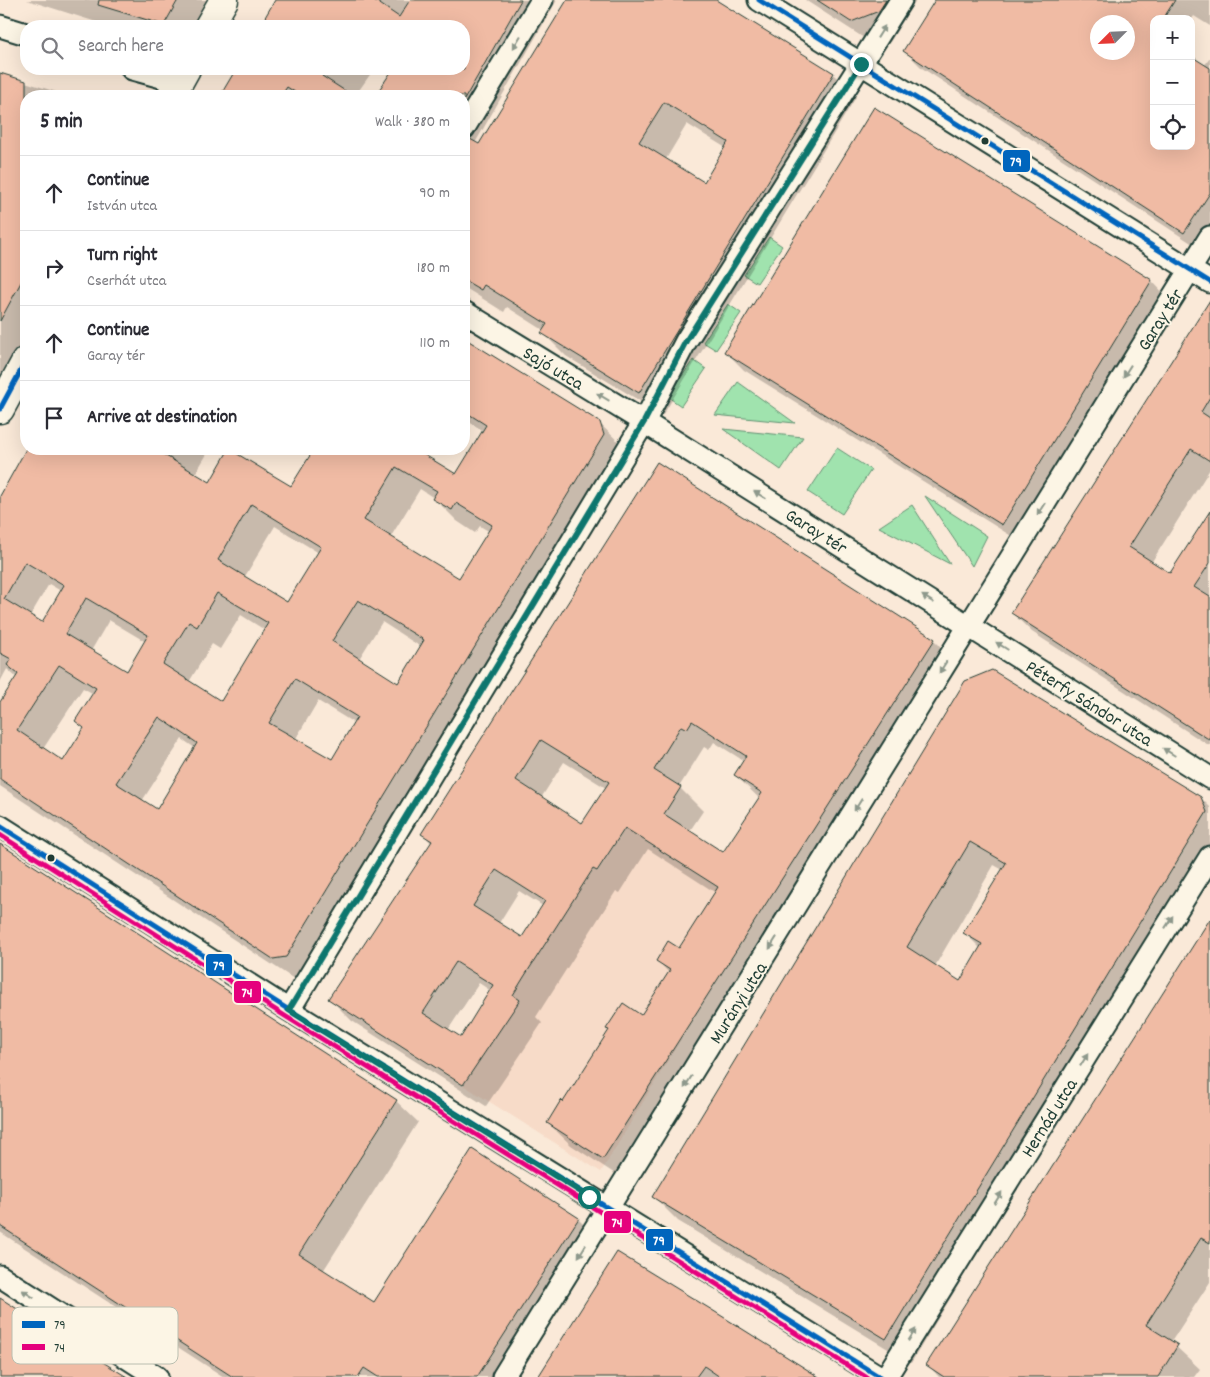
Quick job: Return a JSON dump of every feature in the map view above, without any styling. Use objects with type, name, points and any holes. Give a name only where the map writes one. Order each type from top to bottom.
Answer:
[{"type":"main road","points":[[212,20],[224,0]]},
{"type":"main road","points":[[0,409],[20,372]]},
{"type":"street","points":[[470,118],[542,0]]},
{"type":"street","name":"Garay tér","points":[[644,422],[969,625],[1190,270],[759,0]]},
{"type":"street","points":[[289,1010],[644,422],[686,341],[901,0]]},
{"type":"street","points":[[0,26],[20,32]]},
{"type":"street","points":[[154,75],[179,82]]},
{"type":"street","points":[[1210,237],[1190,270],[1210,282]]},
{"type":"street","name":"Sajó utca","points":[[470,316],[644,422]]},
{"type":"street","name":"Péterfy Sándor utca","points":[[969,625],[1210,778]]},
{"type":"street","name":"Murányi utca","points":[[503,1377],[969,625]]},
{"type":"street","points":[[0,826],[608,1210],[880,1377]]},
{"type":"street","name":"Hernád utca","points":[[886,1377],[1210,857]]},
{"type":"street","points":[[0,1276],[48,1307]]},
{"type":"street","points":[[137,1364],[157,1377]]},
{"type":"shaded area","points":[[635,814],[632,832],[759,914],[703,1002],[601,1172],[463,1085],[520,1000],[513,995],[524,977],[593,869],[598,871]]},
{"type":"green space","points":[[769,237],[782,246],[757,283],[744,275]]},
{"type":"green space","points":[[728,304],[741,313],[716,350],[703,342]]},
{"type":"green space","points":[[693,360],[706,369],[681,406],[668,397]]},
{"type":"green space","points":[[738,382],[795,423],[715,415]]},
{"type":"green space","points":[[723,429],[803,437],[781,470]]},
{"type":"green space","points":[[837,448],[871,470],[842,514],[808,492]]},
{"type":"green space","points":[[925,496],[987,536],[972,566]]},
{"type":"green space","points":[[912,505],[950,564],[879,527]]},
{"type":"building","points":[[99,0],[178,0],[167,20],[148,20],[98,5]]},
{"type":"building","points":[[275,0],[374,0],[399,17],[410,0],[521,0],[470,90],[379,90],[389,75],[470,75],[470,20],[263,20]]},
{"type":"building","points":[[567,0],[716,0],[834,73],[639,393],[541,333],[547,324],[484,285],[481,290],[470,284],[470,139],[479,144]],"holes":[[[664,102],[728,142],[704,182],[639,142]]]},
{"type":"building","points":[[817,0],[886,0],[879,11],[851,22]]},
{"type":"building","points":[[935,0],[1175,0],[1166,15],[1150,15],[1150,150],[1195,150],[1195,59],[1210,68],[1210,193],[1184,233],[903,51]]},
{"type":"building","points":[[0,73],[26,81],[26,90],[20,90],[20,284],[0,321]]},
{"type":"building","points":[[232,75],[323,75],[344,90],[292,90],[287,87],[285,90],[224,90]]},
{"type":"building","points":[[874,107],[1152,280],[1002,525],[724,352]]},
{"type":"building","points":[[1210,300],[1210,397],[1201,412],[1210,418],[1210,461],[1191,449],[1129,547],[1170,573],[1210,511],[1210,563],[1194,587],[1210,597],[1210,740],[1011,613]]},
{"type":"building","points":[[470,342],[600,422],[604,435],[286,957],[273,959],[0,779],[0,702],[18,674],[7,665],[11,659],[0,653],[0,496],[23,455],[164,455],[210,482],[226,455],[239,455],[291,486],[310,455],[425,455],[456,474],[468,455],[470,455],[470,451],[486,425],[470,415]],"holes":[[[396,467],[437,491],[432,499],[452,510],[456,503],[492,525],[459,578],[364,520]],[[251,504],[321,547],[287,602],[218,560]],[[25,562],[64,585],[42,622],[4,599]],[[217,593],[268,623],[221,701],[163,664],[189,622],[197,627]],[[86,598],[148,635],[127,671],[65,634]],[[358,600],[424,640],[398,683],[332,641]],[[59,665],[96,688],[75,721],[84,728],[63,761],[17,730]],[[295,679],[357,717],[332,759],[269,723]],[[159,717],[197,743],[157,809],[116,783]]]},
{"type":"building","points":[[657,462],[935,639],[603,1159],[547,1123],[561,1100],[563,1102],[609,1030],[606,1029],[623,1003],[641,1015],[670,970],[656,961],[668,941],[679,948],[718,887],[625,828],[597,871],[593,869],[524,977],[513,995],[520,1000],[463,1085],[328,999],[432,841],[421,834]],"holes":[[[692,721],[746,756],[734,775],[762,793],[723,852],[664,814],[681,787],[654,770],[681,726],[687,729]],[[541,740],[609,782],[582,823],[516,780]],[[496,870],[545,901],[522,937],[473,906]],[[456,962],[493,985],[461,1037],[423,1013]]]},
{"type":"building","points":[[992,670],[1201,797],[1207,812],[886,1339],[652,1197],[965,681]],"holes":[[[970,842],[1006,863],[963,933],[982,944],[960,981],[907,947]]]},
{"type":"building","points":[[0,844],[397,1100],[299,1254],[374,1302],[472,1149],[579,1218],[477,1377],[378,1377],[364,1368],[358,1377],[233,1377],[178,1341],[178,1307],[125,1307],[0,1226]]},
{"type":"building","points":[[1210,919],[1210,1243],[1201,1238],[1146,1325],[1178,1345],[1158,1377],[944,1377],[926,1365]]},
{"type":"building","points":[[617,1252],[819,1377],[720,1377],[704,1366],[696,1377],[538,1377]]},
{"type":"building","points":[[0,1298],[14,1307],[12,1307],[12,1364],[106,1364],[127,1377],[0,1377]]},
{"type":"transit line","name":"79","points":[[759,0],[1210,282]]},
{"type":"transit line","name":"79","points":[[0,409],[20,372]]},
{"type":"transit line","name":"79","points":[[0,826],[289,1010],[880,1377]]},
{"type":"transit line","name":"74","points":[[0,835],[285,1016],[866,1377]]},
{"type":"route","points":[[589,1197],[289,1010],[656,403],[686,341],[861,64]]}]
